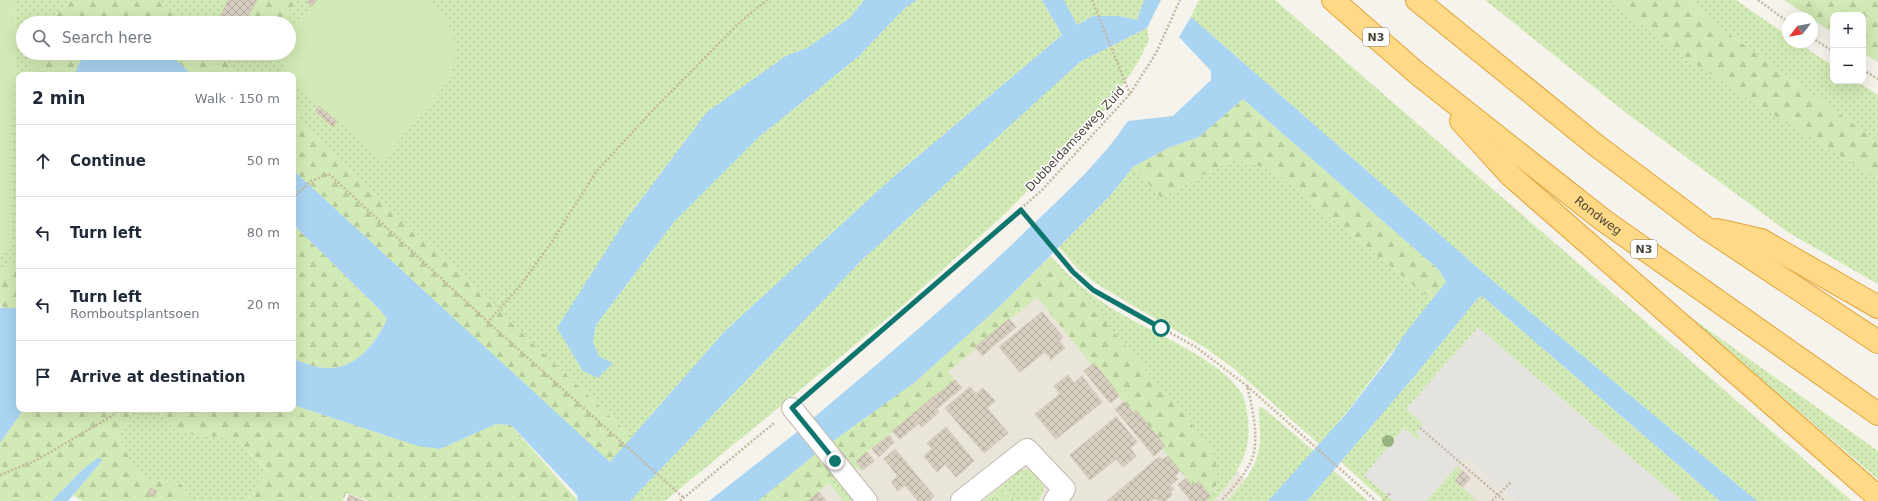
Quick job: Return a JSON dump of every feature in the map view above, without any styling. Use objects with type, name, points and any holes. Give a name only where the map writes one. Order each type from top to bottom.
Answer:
[{"type":"highway","name":"Rondweg","points":[[1333,0],[1418,74],[1603,220],[1878,414]]},
{"type":"highway","points":[[1417,0],[1597,146],[1706,228],[1878,342]]},
{"type":"highway","name":"N3","points":[[1418,74],[1510,175],[1878,497]]},
{"type":"highway","points":[[1706,228],[1761,240],[1878,307]]},
{"type":"street","points":[[797,414],[867,501]]},
{"type":"street","points":[[962,501],[1027,450],[1064,489],[1055,501]]},
{"type":"path","points":[[488,322],[520,286],[551,243],[596,172],[651,112],[735,27],[767,0]]},
{"type":"path","points":[[1092,0],[1130,94]]},
{"type":"path","name":"Dubbeldamseweg Zuid","points":[[680,501],[797,414],[1041,191],[1130,94],[1156,53],[1180,0]]},
{"type":"path","points":[[1758,0],[1782,18]]},
{"type":"path","points":[[1818,42],[1830,49]]},
{"type":"path","points":[[1866,72],[1878,79]]},
{"type":"path","points":[[296,195],[311,181],[329,174],[488,322],[684,498]]},
{"type":"path","points":[[1021,210],[1062,260],[1093,290],[1196,348],[1248,386],[1376,501]]},
{"type":"path","points":[[1221,501],[1235,486],[1253,455],[1253,411],[1248,386]]},
{"type":"path","points":[[0,475],[37,460],[112,416],[116,412]]},
{"type":"path","points":[[1420,428],[1505,501]]},
{"type":"path","points":[[1492,501],[1499,496],[1511,482]]},
{"type":"path","points":[[1383,501],[1390,493]]},
{"type":"path","points":[[1498,501],[1499,496]]},
{"type":"shaded area","points":[[1050,257],[1250,485],[1234,501],[757,501]]},
{"type":"shaded area","points":[[1478,327],[1682,501],[1516,501],[1465,457],[1426,501],[1394,501],[1364,475],[1404,428],[1418,440],[1421,437],[1416,433],[1423,424],[1406,409]]},
{"type":"shaded area","points":[[1465,457],[1516,501],[1426,501]]},
{"type":"green space","points":[[0,0],[71,0],[55,16],[16,16],[16,60],[30,60],[30,72],[16,72],[16,260],[0,274],[0,253],[10,253],[16,1]]},
{"type":"green space","points":[[0,0],[16,0],[10,253],[0,253]]},
{"type":"green space","points":[[71,0],[159,0],[176,16],[55,16]]},
{"type":"green space","points":[[159,0],[864,0],[850,18],[807,48],[786,56],[707,112],[625,221],[583,371],[613,363],[599,356],[593,342],[596,325],[674,222],[760,136],[858,57],[905,8],[917,0],[1042,0],[1062,35],[891,179],[724,332],[632,437],[297,120],[302,110],[296,105],[296,72],[237,72],[224,60],[296,60],[296,16],[176,16]]},
{"type":"green space","points":[[255,0],[296,0],[286,16],[245,16]]},
{"type":"green space","points":[[318,0],[430,0],[439,9],[450,28],[454,38],[455,60],[448,82],[383,160],[296,85],[296,72],[286,72],[282,60],[296,60],[296,27]]},
{"type":"green space","points":[[1064,0],[1144,0],[1137,20],[1119,16],[1093,16],[1077,25]]},
{"type":"green space","points":[[1199,0],[1275,0],[1852,501],[1757,501],[1486,275],[1191,17]]},
{"type":"green space","points":[[1485,0],[1607,0],[1685,56],[1776,115],[1878,178],[1878,284],[1789,233],[1625,112]]},
{"type":"green space","points":[[1607,0],[1689,0],[1718,26],[1878,142],[1878,178],[1809,137],[1706,71]]},
{"type":"green space","points":[[1689,0],[1736,0],[1782,32],[1782,48],[1806,48],[1830,64],[1830,84],[1861,84],[1878,95],[1878,142],[1718,26]]},
{"type":"green space","points":[[1784,0],[1878,0],[1878,62],[1866,55],[1866,12],[1830,12],[1830,31],[1818,23],[1818,12],[1802,12]]},
{"type":"green space","points":[[1147,28],[1149,40],[1136,66],[1106,108],[1006,213],[901,307],[665,501],[630,501],[863,259],[1080,62]]},
{"type":"green space","points":[[30,60],[81,60],[75,72],[30,72]]},
{"type":"green space","points":[[176,60],[224,60],[237,72],[189,72]]},
{"type":"green space","points":[[1243,99],[1439,270],[1446,282],[1433,301],[1277,174],[1252,163],[1232,161],[1214,169],[1161,198],[1133,167],[1168,148],[1199,137]]},
{"type":"green space","points":[[296,105],[302,110],[297,120],[632,437],[610,463],[296,173]]},
{"type":"green space","points":[[1232,161],[1252,163],[1277,174],[1433,301],[1418,318],[1320,445],[1232,367],[1204,347],[1098,285],[1078,269],[1059,247],[1110,196],[1133,167],[1161,198],[1214,169]]},
{"type":"green space","points":[[296,227],[380,310],[387,319],[371,346],[355,360],[346,365],[336,367],[322,368],[296,360]]},
{"type":"green space","points":[[1051,256],[1072,278],[1096,298],[1128,318],[1202,358],[1232,381],[1242,394],[1247,410],[1249,433],[1247,444],[1240,465],[1235,474],[1213,501],[1204,501],[1217,488],[1050,257]]},
{"type":"green space","points":[[1050,257],[1208,443],[1214,456],[1218,476],[1217,483],[1210,496],[1199,481],[1193,486],[1162,449],[1165,446],[1136,410],[1133,413],[1094,363],[1092,365],[1037,297],[948,372],[955,380],[856,461],[863,470],[848,467],[829,444],[915,382],[1001,305]]},
{"type":"green space","points":[[16,260],[16,307],[2,308],[0,303],[0,274]]},
{"type":"green space","points":[[1482,296],[1720,501],[1682,501],[1478,328],[1406,409],[1424,424],[1421,437],[1418,440],[1404,428],[1365,475],[1394,501],[1384,501],[1340,461],[1413,378],[1478,298]]},
{"type":"green space","points":[[1682,311],[1878,451],[1878,479]]},
{"type":"green space","points":[[296,406],[390,437],[440,449],[496,424],[511,425],[578,501],[369,501],[346,493],[343,501],[241,501],[247,499],[267,470],[236,439],[177,432],[161,416],[160,412],[296,412]]},
{"type":"green space","points":[[1259,407],[1262,407],[1314,451],[1268,501],[1227,501],[1250,473],[1257,457],[1260,435]]},
{"type":"green space","points":[[22,412],[132,412],[119,437],[131,461],[144,478],[181,484],[194,501],[82,501],[73,495],[100,463],[82,470],[52,501],[0,501],[0,443]]},
{"type":"green space","points":[[132,412],[160,412],[161,416],[221,437],[236,439],[267,471],[247,499],[241,501],[194,501],[181,484],[144,478],[131,461],[119,437]]},
{"type":"green space","points":[[818,452],[838,476],[808,501],[758,501]]},
{"type":"green space","points":[[1441,452],[1463,471],[1455,481],[1477,501],[1426,501],[1453,471]]},
{"type":"green space","points":[[1030,469],[1041,480],[1044,487],[1041,496],[1037,501],[1017,501],[1000,487],[1021,470]]},
{"type":"green space","points":[[1333,470],[1368,501],[1307,501]]},
{"type":"green space","points":[[838,476],[859,501],[844,501],[829,483]]},
{"type":"green space","points":[[1000,487],[1016,501],[983,501]]},
{"type":"water","points":[[864,0],[917,0],[905,8],[858,57],[760,136],[674,222],[596,325],[593,342],[599,356],[613,363],[598,378],[583,371],[557,328],[625,221],[707,112],[786,56],[807,48],[850,18]]},
{"type":"water","points":[[1042,0],[1064,0],[1077,25],[1093,16],[1119,16],[1137,20],[1144,0],[1161,0],[1147,28],[1080,62],[863,259],[630,501],[578,501],[577,495],[511,425],[496,424],[440,449],[418,446],[296,406],[296,360],[322,368],[346,365],[363,354],[371,346],[387,319],[380,310],[296,227],[296,173],[610,462],[724,332],[891,179],[1062,35]]},
{"type":"water","points":[[1191,17],[1486,275],[1757,501],[1720,501],[1482,296],[1478,298],[1413,378],[1307,501],[1268,501],[1346,414],[1390,357],[1406,332],[1446,282],[1439,270],[1243,99],[1199,137],[1168,148],[1133,167],[1110,196],[1001,305],[915,382],[829,444],[810,421],[1004,252],[1095,163],[1118,136],[1128,121],[1173,116],[1211,80],[1211,71],[1179,37]]},
{"type":"water","points":[[81,60],[176,60],[189,72],[75,72]]},
{"type":"water","points":[[16,307],[16,412],[22,412],[0,443],[0,308]]},
{"type":"water","points":[[797,432],[818,452],[758,501],[709,501]]},
{"type":"water","points":[[99,457],[102,460],[100,463],[68,501],[52,501],[82,470]]},
{"type":"building","points":[[229,0],[257,0],[248,16],[220,16]]},
{"type":"building","points":[[309,0],[317,0],[312,6],[307,2]]},
{"type":"building","points":[[319,106],[337,122],[333,127],[315,111]]},
{"type":"building","points":[[1042,312],[1063,337],[1059,341],[1065,348],[1049,361],[1051,359],[1045,352],[1020,372],[999,347]]},
{"type":"building","points":[[1009,319],[1016,327],[993,346],[986,338]]},
{"type":"building","points":[[986,338],[993,346],[983,356],[975,347]]},
{"type":"building","points":[[1094,363],[1111,384],[1101,392],[1084,371]]},
{"type":"building","points":[[1068,375],[1074,383],[1082,376],[1102,402],[1056,439],[1035,414],[1060,394],[1054,386]]},
{"type":"building","points":[[955,380],[962,388],[947,400],[940,392]]},
{"type":"building","points":[[1111,384],[1119,396],[1110,403],[1101,392]]},
{"type":"building","points":[[970,387],[976,394],[983,388],[995,401],[987,408],[1008,433],[984,453],[945,408]]},
{"type":"building","points":[[940,392],[947,400],[936,409],[929,400]]},
{"type":"building","points":[[929,400],[939,412],[922,427],[912,415]]},
{"type":"building","points":[[1124,402],[1133,413],[1124,420],[1115,409]]},
{"type":"building","points":[[1136,410],[1165,446],[1154,456],[1124,420]]},
{"type":"building","points":[[912,415],[919,423],[900,439],[892,431]]},
{"type":"building","points":[[1116,417],[1137,442],[1130,448],[1136,456],[1123,467],[1116,459],[1090,480],[1070,455]]},
{"type":"building","points":[[946,427],[974,461],[956,477],[945,464],[937,472],[924,456],[932,449],[927,443]]},
{"type":"building","points":[[889,435],[894,442],[879,457],[872,449]]},
{"type":"building","points":[[895,449],[934,496],[929,501],[918,501],[905,485],[898,491],[891,482],[898,476],[884,459]]},
{"type":"building","points":[[867,452],[874,461],[863,470],[856,461]]},
{"type":"building","points":[[1168,456],[1180,471],[1175,476],[1178,479],[1170,485],[1174,489],[1170,492],[1172,495],[1165,501],[1158,501],[1156,498],[1151,501],[1107,501],[1159,457],[1162,460]]},
{"type":"building","points":[[1463,471],[1470,478],[1463,487],[1455,481]]},
{"type":"building","points":[[1186,478],[1193,486],[1199,481],[1210,496],[1204,501],[1191,501],[1178,485]]},
{"type":"building","points":[[150,488],[157,491],[154,497],[148,495]]},
{"type":"building","points":[[819,492],[826,501],[808,501]]},
{"type":"building","points":[[349,495],[364,501],[347,501]]},
{"type":"route","points":[[835,461],[792,408],[1021,210],[1073,272],[1093,290],[1110,301],[1161,328]]}]
